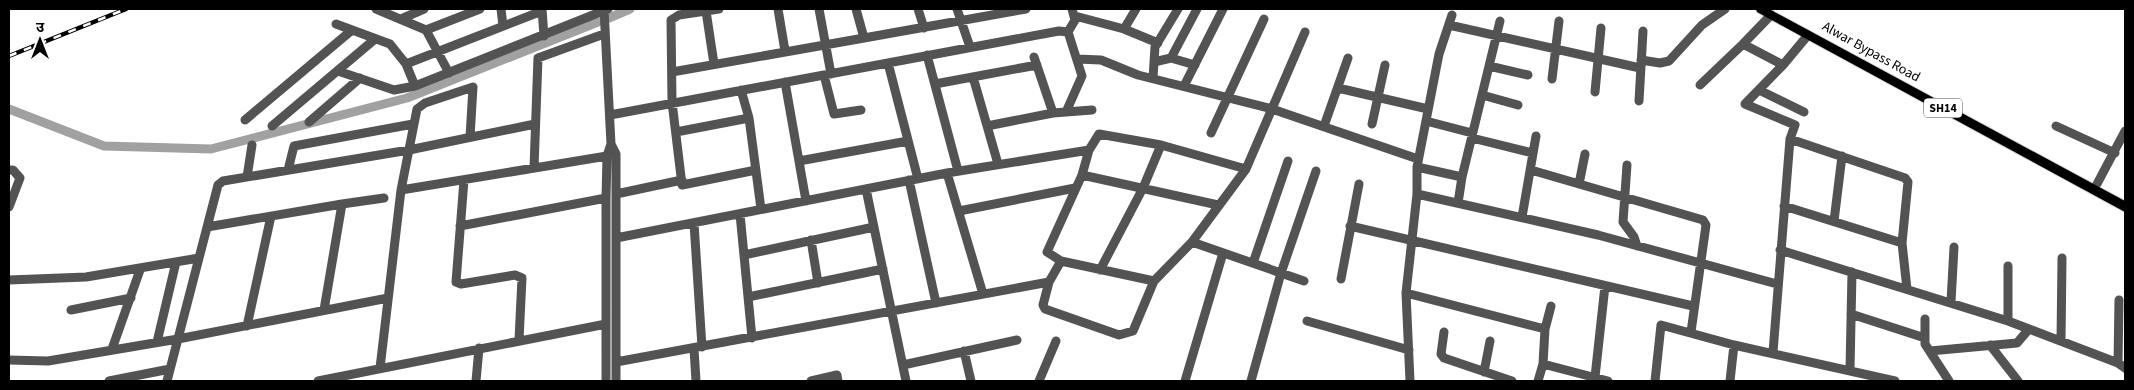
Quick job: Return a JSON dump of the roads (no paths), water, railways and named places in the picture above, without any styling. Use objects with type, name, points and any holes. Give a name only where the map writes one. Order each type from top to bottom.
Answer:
[{"type":"main road","name":"Alwar Bypass Road","points":[[1767,15],[1804,39],[2125,207]]},
{"type":"main road","name":"Alwar Bypass Road","points":[[1767,15],[2125,200]]},
{"type":"street","points":[[376,9],[426,30],[449,73]]},
{"type":"street","points":[[401,19],[424,9]]},
{"type":"street","points":[[426,30],[468,11],[480,9]]},
{"type":"street","points":[[501,9],[503,26]]},
{"type":"street","points":[[338,70],[394,90],[415,86],[544,36],[605,9],[604,34],[611,144],[607,156],[606,198],[606,381]]},
{"type":"street","points":[[719,9],[679,16],[671,20],[672,102],[682,185],[756,170]]},
{"type":"street","points":[[778,9],[785,51]]},
{"type":"street","points":[[819,9],[826,44],[834,114],[861,110]]},
{"type":"street","points":[[856,9],[864,38]]},
{"type":"street","points":[[918,9],[924,28]]},
{"type":"street","points":[[957,9],[970,47]]},
{"type":"street","points":[[672,72],[924,28],[998,11],[1024,9]]},
{"type":"street","points":[[1124,29],[1136,9]]},
{"type":"street","points":[[1153,78],[1154,51],[1178,9]]},
{"type":"street","points":[[1154,62],[1171,58],[1197,9]]},
{"type":"street","points":[[1184,86],[1223,9]]},
{"type":"street","points":[[1449,25],[1599,60],[1641,64],[1660,63],[1669,61],[1702,24],[1725,9]]},
{"type":"street","points":[[406,64],[542,10],[544,36]]},
{"type":"street","points":[[706,11],[714,64]]},
{"type":"street","points":[[1066,112],[1082,76],[1068,32],[1075,11],[1158,43]]},
{"type":"street","points":[[1410,381],[1406,293],[1417,194],[1417,163],[1439,54],[1452,15]]},
{"type":"street","points":[[1700,84],[1743,44],[1767,15]]},
{"type":"street","points":[[1211,133],[1264,19]]},
{"type":"street","points":[[1458,202],[1462,177],[1500,21]]},
{"type":"street","points":[[1552,79],[1558,21]]},
{"type":"street","points":[[336,24],[390,44],[406,64],[415,86]]},
{"type":"street","points":[[1595,92],[1601,28]]},
{"type":"street","points":[[245,120],[352,30]]},
{"type":"street","points":[[610,115],[970,47],[1059,31],[1068,32]]},
{"type":"street","points":[[1639,101],[1643,31]]},
{"type":"street","points":[[1061,261],[1049,282],[1043,305],[1045,309],[1119,335],[1133,331],[1154,281],[1192,242],[1246,169],[1305,32]]},
{"type":"street","points":[[534,168],[538,58],[604,34]]},
{"type":"street","points":[[272,126],[375,39]]},
{"type":"street","points":[[1773,352],[1790,140],[1796,125],[1745,104],[1783,65],[1804,39]]},
{"type":"street","points":[[1743,44],[1783,65]]},
{"type":"street","points":[[927,55],[958,171]]},
{"type":"street","points":[[1034,57],[1053,113]]},
{"type":"street","points":[[1171,58],[1195,66]]},
{"type":"street","points":[[1324,126],[1348,58]]},
{"type":"street","points":[[1077,59],[1101,60],[1138,75],[1272,110],[1324,126],[1417,163],[1462,177]]},
{"type":"street","points":[[888,63],[908,141],[913,180],[936,303]]},
{"type":"street","points":[[1372,124],[1385,65]]},
{"type":"street","points":[[935,84],[1037,66]]},
{"type":"street","points":[[1489,66],[1528,75]]},
{"type":"street","points":[[973,77],[998,164]]},
{"type":"street","points":[[309,122],[360,78]]},
{"type":"street","points":[[786,82],[806,201]]},
{"type":"street","points":[[380,368],[401,190],[412,124],[417,109],[420,106],[473,87],[470,137]]},
{"type":"street","points":[[1338,88],[1428,109]]},
{"type":"street","points":[[741,90],[749,118],[761,209]]},
{"type":"street","points":[[1759,90],[1804,112]]},
{"type":"street","points":[[1482,95],[1518,106]]},
{"type":"street","points":[[987,126],[1053,113],[1092,110]]},
{"type":"street","points":[[676,132],[749,118]]},
{"type":"street","points":[[1426,121],[1533,153]]},
{"type":"street","points":[[294,146],[412,124]]},
{"type":"street","points":[[167,381],[218,185],[223,181],[409,150],[535,124]]},
{"type":"street","points":[[2056,126],[2115,153]]},
{"type":"street","points":[[2097,184],[2123,142],[2125,130]]},
{"type":"street","points":[[1154,281],[1061,261],[1047,252],[1082,175],[1089,150],[1096,136],[1099,134],[1161,145],[1246,169]]},
{"type":"street","points":[[288,170],[295,136]]},
{"type":"street","points":[[1522,217],[1536,136]]},
{"type":"street","points":[[1790,140],[1842,156],[1907,180],[1902,244],[1906,289]]},
{"type":"street","points":[[799,161],[908,141]]},
{"type":"street","points":[[611,144],[616,154],[616,381]]},
{"type":"street","points":[[247,177],[252,145]]},
{"type":"street","points":[[1100,270],[1143,188],[1161,145]]},
{"type":"street","points":[[616,238],[947,173],[1089,150]]},
{"type":"street","points":[[1579,184],[1585,154]]},
{"type":"street","points":[[401,190],[607,156]]},
{"type":"street","points":[[1834,222],[1842,156]]},
{"type":"street","points":[[1253,263],[1288,162]]},
{"type":"street","points":[[1627,165],[1622,222],[1634,237],[1636,246]]},
{"type":"street","points":[[9,170],[13,170],[20,178],[9,207]]},
{"type":"street","points":[[1531,170],[1703,220],[1706,225],[1693,306],[1691,332]]},
{"type":"street","points":[[1250,381],[1281,273],[1316,171]]},
{"type":"street","points":[[947,173],[983,294]]},
{"type":"street","points":[[1082,175],[1218,205]]},
{"type":"street","points":[[464,180],[458,284],[515,275],[522,278],[519,340]]},
{"type":"street","points":[[616,194],[682,180]]},
{"type":"street","points":[[1341,279],[1359,184]]},
{"type":"street","points":[[959,211],[1076,188]]},
{"type":"street","points":[[866,189],[906,381]]},
{"type":"street","points":[[1417,194],[1522,217],[1701,262],[1778,284]]},
{"type":"street","points":[[207,227],[384,198]]},
{"type":"street","points":[[460,226],[606,198]]},
{"type":"street","points":[[324,310],[342,204]]},
{"type":"street","points":[[1784,206],[1902,244]]},
{"type":"street","points":[[740,214],[752,338]]},
{"type":"street","points":[[247,326],[271,216]]},
{"type":"street","points":[[694,223],[698,348],[696,381]]},
{"type":"street","points":[[1350,226],[1693,306]]},
{"type":"street","points":[[744,255],[874,227]]},
{"type":"street","points":[[811,240],[818,283]]},
{"type":"street","points":[[1192,242],[1304,281]]},
{"type":"street","points":[[1951,302],[1954,247]]},
{"type":"street","points":[[1780,250],[2008,321],[2122,365],[2119,300]]},
{"type":"street","points":[[1185,381],[1223,253]]},
{"type":"street","points":[[9,280],[86,277],[140,270],[199,258]]},
{"type":"street","points":[[2061,342],[2062,258]]},
{"type":"street","points":[[157,342],[176,262]]},
{"type":"street","points":[[2008,266],[2008,321]]},
{"type":"street","points":[[112,349],[140,270]]},
{"type":"street","points":[[748,296],[883,270]]},
{"type":"street","points":[[1850,370],[1852,272]]},
{"type":"street","points":[[616,362],[1049,282]]},
{"type":"street","points":[[1595,377],[1605,286]]},
{"type":"street","points":[[1406,293],[1545,329]]},
{"type":"street","points":[[71,310],[131,298]]},
{"type":"street","points":[[9,360],[48,360],[178,339],[388,298]]},
{"type":"street","points":[[1538,381],[1543,364],[1545,329],[1552,306]]},
{"type":"street","points":[[1851,314],[1925,338]]},
{"type":"street","points":[[1925,318],[1925,344],[1949,381]]},
{"type":"street","points":[[1307,321],[1409,350]]},
{"type":"street","points":[[318,381],[606,324]]},
{"type":"street","points":[[1655,381],[1661,325],[1734,345],[1773,352],[1894,381]]},
{"type":"street","points":[[1930,351],[2017,343],[2029,329]]},
{"type":"street","points":[[1444,332],[1442,356],[1512,381]]},
{"type":"street","points":[[902,365],[1016,340]]},
{"type":"street","points":[[1039,381],[1056,341]]},
{"type":"street","points":[[1484,372],[1490,341]]},
{"type":"street","points":[[1730,381],[1734,345]]},
{"type":"street","points":[[1990,345],[2018,381]]},
{"type":"street","points":[[476,381],[479,348]]},
{"type":"street","points":[[964,351],[971,381]]},
{"type":"street","points":[[1543,364],[1607,381]]},
{"type":"street","points":[[109,381],[170,369]]},
{"type":"street","points":[[811,381],[837,375],[838,381]]},
{"type":"waterway","points":[[609,18],[630,9]]},
{"type":"waterway","points":[[9,109],[104,146],[211,149],[407,98],[598,22]]},
{"type":"railway","points":[[9,56],[126,9]]}]
